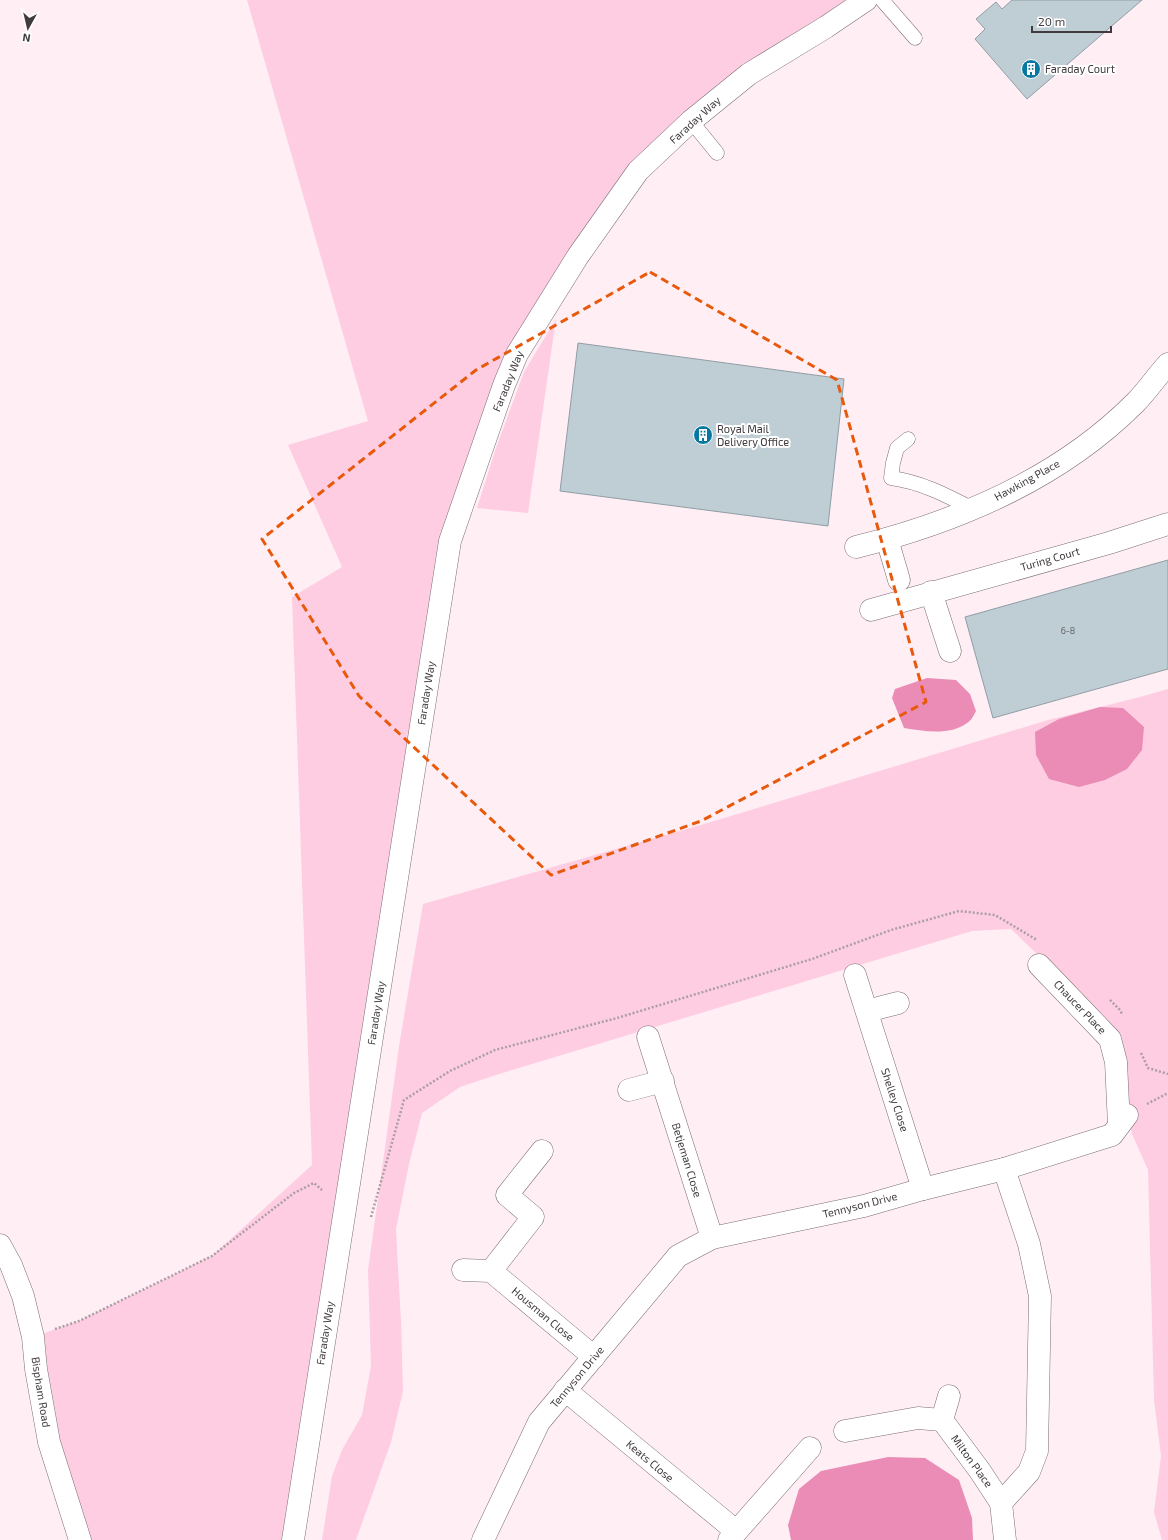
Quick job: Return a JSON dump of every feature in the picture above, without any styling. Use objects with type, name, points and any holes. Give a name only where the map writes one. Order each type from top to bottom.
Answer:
[{"type":"street","name":"Faraday Way","points":[[293,1540],[450,540],[504,385],[517,354],[578,256],[638,171],[691,121],[749,74],[826,27],[866,0]]},
{"type":"street","name":"Hawking Place","points":[[856,546],[887,539],[973,509],[1051,468],[1102,432],[1135,402],[1168,364]]},
{"type":"street","name":"Turing Court","points":[[871,610],[1109,543],[1168,524]]},
{"type":"street","points":[[887,539],[899,580]]},
{"type":"street","points":[[931,592],[950,652]]},
{"type":"street","name":"Chaucer Place","points":[[1004,1169],[1119,1131],[1116,1062],[1110,1039],[1039,965]]},
{"type":"street","name":"Shelley Close","points":[[855,975],[923,1189]]},
{"type":"street","points":[[867,1011],[898,1003]]},
{"type":"street","name":"Betjeman Close","points":[[648,1037],[712,1238]]},
{"type":"street","points":[[629,1090],[663,1081]]},
{"type":"street","points":[[463,1270],[491,1271],[532,1217],[507,1196],[542,1151]]},
{"type":"street","points":[[1004,1169],[1029,1244],[1040,1296],[1037,1450],[1029,1472],[1001,1503],[1005,1540]]},
{"type":"street","name":"Tennyson Drive","points":[[483,1540],[539,1422],[678,1256],[712,1238],[864,1206],[923,1189],[1004,1169]]},
{"type":"street","name":"Bispham Road","points":[[0,1245],[11,1265],[24,1296],[33,1337],[36,1369],[49,1442],[80,1540]]},
{"type":"street","name":"Housman Close","points":[[491,1271],[594,1357]]},
{"type":"street","name":"Keats Close","points":[[565,1390],[732,1536],[810,1448]]},
{"type":"street","points":[[845,1432],[918,1418],[942,1420],[949,1396]]},
{"type":"street","name":"Milton Place","points":[[942,1420],[980,1471],[1001,1503]]},
{"type":"lane","points":[[882,0],[915,38]]},
{"type":"lane","points":[[691,121],[717,153]]},
{"type":"lane","points":[[908,439],[897,448],[892,463],[891,478],[908,480],[934,489],[973,509]]},
{"type":"path","points":[[369,1221],[404,1100],[450,1071],[495,1050],[617,1018],[804,962],[891,930],[959,911],[996,915],[1041,942]]},
{"type":"path","points":[[1109,1000],[1120,1010],[1123,1016]]},
{"type":"path","points":[[1139,1049],[1148,1068],[1168,1074]]},
{"type":"path","points":[[33,1337],[79,1321],[212,1256],[294,1193],[314,1182],[322,1190],[321,1197]]},
{"type":"highlighted area","points":[[650,272],[837,380],[926,702],[701,821],[551,875],[359,696],[262,539],[476,370]]},
{"type":"shaded area","points":[[247,0],[865,0],[638,171],[534,326],[450,541],[293,1540],[83,1540],[33,1337],[79,1321],[212,1256],[312,1165],[292,597],[342,567],[288,445],[368,421]]},
{"type":"shaded area","points":[[556,319],[528,513],[477,508],[496,448],[524,372]]},
{"type":"shaded area","points":[[927,678],[956,680],[970,694],[976,711],[970,721],[953,730],[936,732],[904,728],[892,698],[895,689]]},
{"type":"shaded area","points":[[1168,689],[1168,1540],[1162,1540],[1154,1512],[1161,1456],[1154,1400],[1148,1170],[1132,1134],[1127,1115],[1122,1037],[1011,929],[972,931],[496,1075],[460,1087],[422,1113],[409,1164],[396,1229],[403,1391],[391,1442],[356,1540],[322,1540],[332,1476],[342,1450],[362,1415],[371,1366],[368,1270],[399,1046],[423,904],[711,822],[1048,720]]},
{"type":"shaded area","points":[[1100,707],[1123,708],[1144,727],[1142,750],[1127,769],[1105,780],[1079,787],[1049,779],[1036,755],[1035,732],[1059,719]]},
{"type":"shaded area","points":[[888,1457],[925,1458],[959,1480],[972,1518],[973,1540],[791,1540],[788,1525],[799,1489],[821,1471]]},
{"type":"building","name":"Faraday Court","points":[[1012,0],[1142,0],[1027,99],[975,39],[985,29],[976,19],[996,2],[1002,9]]},
{"type":"building","name":"Royal Mail Delivery Office","points":[[578,343],[844,379],[828,526],[560,491]]},
{"type":"building","points":[[1168,560],[1168,669],[993,718],[965,617]]},
{"type":"place","name":"Faraday Court","points":[[1031,69]]},
{"type":"place","name":"Royal Mail Delivery Office","points":[[703,435]]}]
